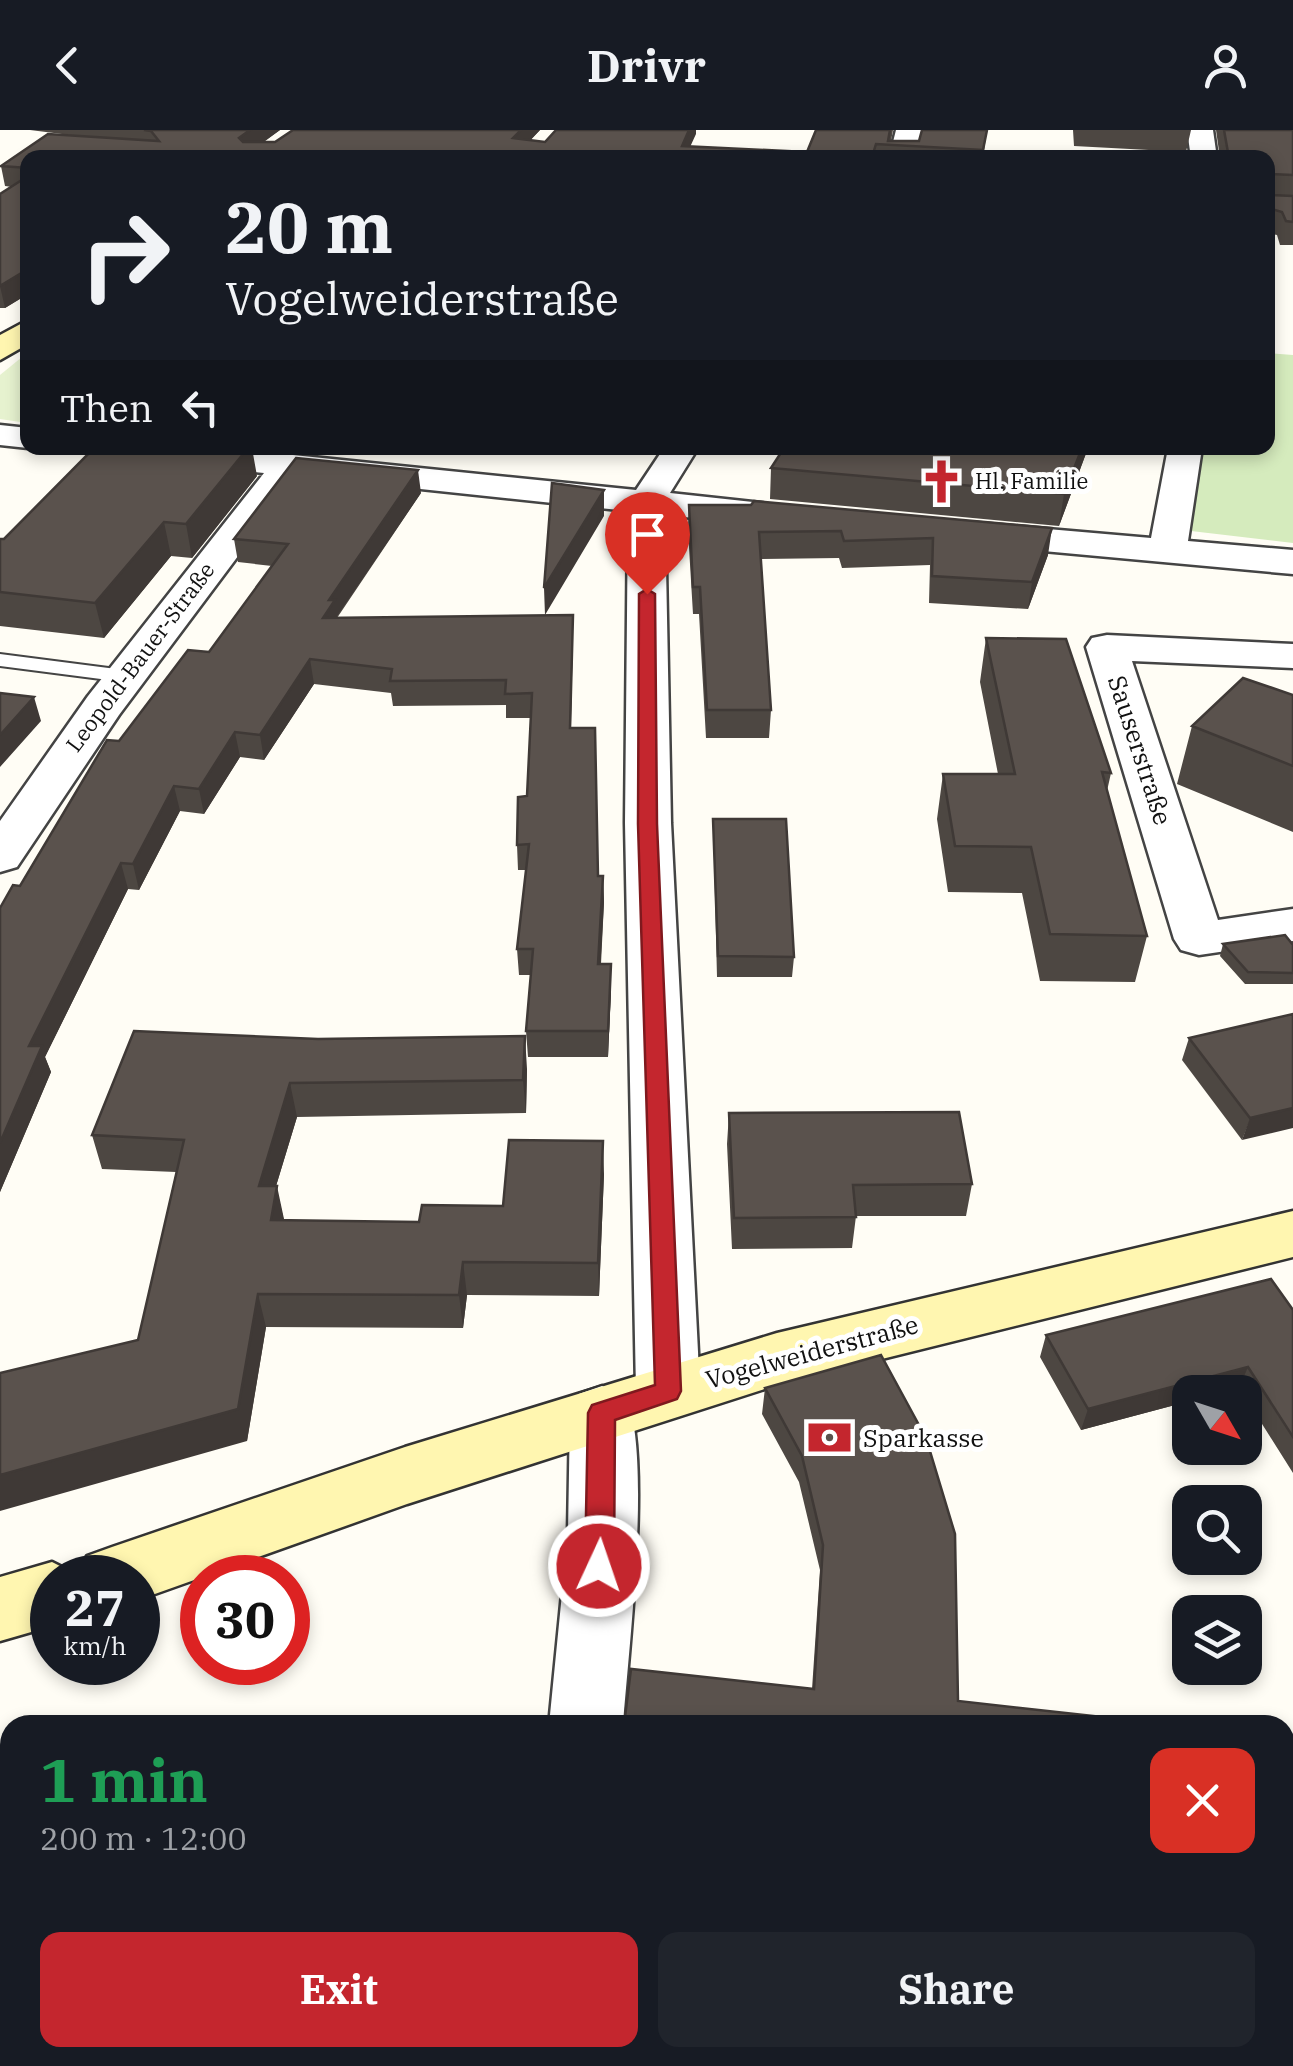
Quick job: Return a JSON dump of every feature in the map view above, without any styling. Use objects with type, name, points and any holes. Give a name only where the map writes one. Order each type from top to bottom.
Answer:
[{"type":"main road","name":"Vogelweiderstraße","points":[[160,1561],[668,1391],[871,1335],[1293,1234]]},
{"type":"main road","points":[[0,1609],[30,1600]]},
{"type":"street","points":[[198,455],[797,517]]},
{"type":"street","points":[[668,1391],[648,824],[647,501],[676,455]]},
{"type":"street","points":[[1167,552],[1184,455]]},
{"type":"street","name":"Leopold-Bauer-Straße","points":[[0,857],[51,775],[289,464]]},
{"type":"street","points":[[943,531],[1293,562]]},
{"type":"street","name":"Sauserstraße","points":[[1293,656],[1107,647],[1200,939],[1293,925]]},
{"type":"street","points":[[587,1715],[602,1533],[602,1413]]},
{"type":"lane","points":[[0,660],[124,676]]},
{"type":"green space","points":[[1275,354],[1293,355],[1293,543],[1191,531],[1202,455],[1275,455]]},
{"type":"green space","points":[[20,359],[20,422],[0,419],[0,375]]},
{"type":"building","points":[[144,130],[250,130],[239,138],[243,142],[275,142],[293,130],[521,130],[513,138],[545,142],[556,130],[689,130],[682,146],[765,150],[24,150],[48,134],[159,141],[151,131]]},
{"type":"building","points":[[816,130],[890,130],[888,141],[919,141],[922,130],[987,130],[983,150],[876,144],[874,150],[808,150]]},
{"type":"building","points":[[1224,130],[1293,130],[1293,175],[1275,174],[1275,150],[1228,150]]},
{"type":"building","points":[[20,153],[20,167],[1,166]]},
{"type":"building","points":[[20,181],[20,274],[0,286],[0,194]]},
{"type":"building","points":[[1275,195],[1293,196],[1293,222],[1286,221],[1282,212],[1275,210]]},
{"type":"building","points":[[87,455],[242,455],[186,524],[164,522],[95,603],[0,592],[0,539]]},
{"type":"building","points":[[779,455],[1079,455],[1064,494],[771,468]]},
{"type":"building","points":[[296,458],[418,470],[329,600],[335,600],[323,618],[573,615],[570,728],[595,728],[598,876],[603,876],[598,964],[611,964],[608,1031],[526,1031],[533,949],[517,949],[529,844],[517,845],[518,797],[527,796],[532,693],[505,694],[506,680],[390,681],[392,669],[310,659],[260,735],[235,732],[199,789],[174,786],[133,864],[121,863],[29,1046],[42,1046],[0,1143],[0,908],[13,885],[20,886],[107,740],[119,741],[188,650],[209,652],[288,544],[234,539]]},
{"type":"building","points":[[552,483],[604,490],[544,588]]},
{"type":"building","points":[[754,501],[1052,528],[1032,582],[932,576],[933,538],[844,541],[841,531],[759,532],[771,710],[707,710],[700,587],[693,587],[689,505],[751,505]]},
{"type":"building","points":[[986,638],[1066,639],[1111,773],[1102,772],[1147,936],[1050,934],[1031,847],[955,846],[943,774],[1015,774]]},
{"type":"building","points":[[1243,678],[1293,695],[1293,766],[1192,726]]},
{"type":"building","points":[[0,693],[34,697],[0,735]]},
{"type":"building","points":[[713,819],[786,819],[794,957],[718,956]]},
{"type":"building","points":[[1285,935],[1293,945],[1293,973],[1248,972],[1223,944]]},
{"type":"building","points":[[1293,1014],[1293,1108],[1250,1118],[1189,1038]]},
{"type":"building","points":[[134,1031],[318,1039],[525,1036],[523,1080],[290,1083],[259,1186],[277,1186],[271,1220],[419,1222],[422,1205],[503,1206],[509,1140],[603,1141],[598,1263],[463,1262],[459,1295],[258,1294],[238,1409],[0,1475],[0,1373],[138,1340],[184,1140],[92,1135]]},
{"type":"building","points":[[959,1112],[972,1184],[853,1185],[856,1217],[734,1218],[729,1113]]},
{"type":"building","points":[[1271,1279],[1293,1310],[1293,1437],[1262,1389],[1262,1375],[1253,1375],[1248,1367],[1218,1375],[1172,1375],[1172,1387],[1088,1409],[1046,1335]]},
{"type":"building","points":[[881,1355],[926,1438],[955,1534],[958,1701],[1085,1715],[625,1715],[631,1669],[814,1689],[823,1545],[802,1456],[765,1388]]},
{"type":"place","name":"Hl. Familie","points":[[942,481]]},
{"type":"place","name":"Sparkasse","points":[[830,1438]]},
{"type":"route","points":[[599,1566],[602,1413],[668,1391],[648,824],[647,594]]}]
